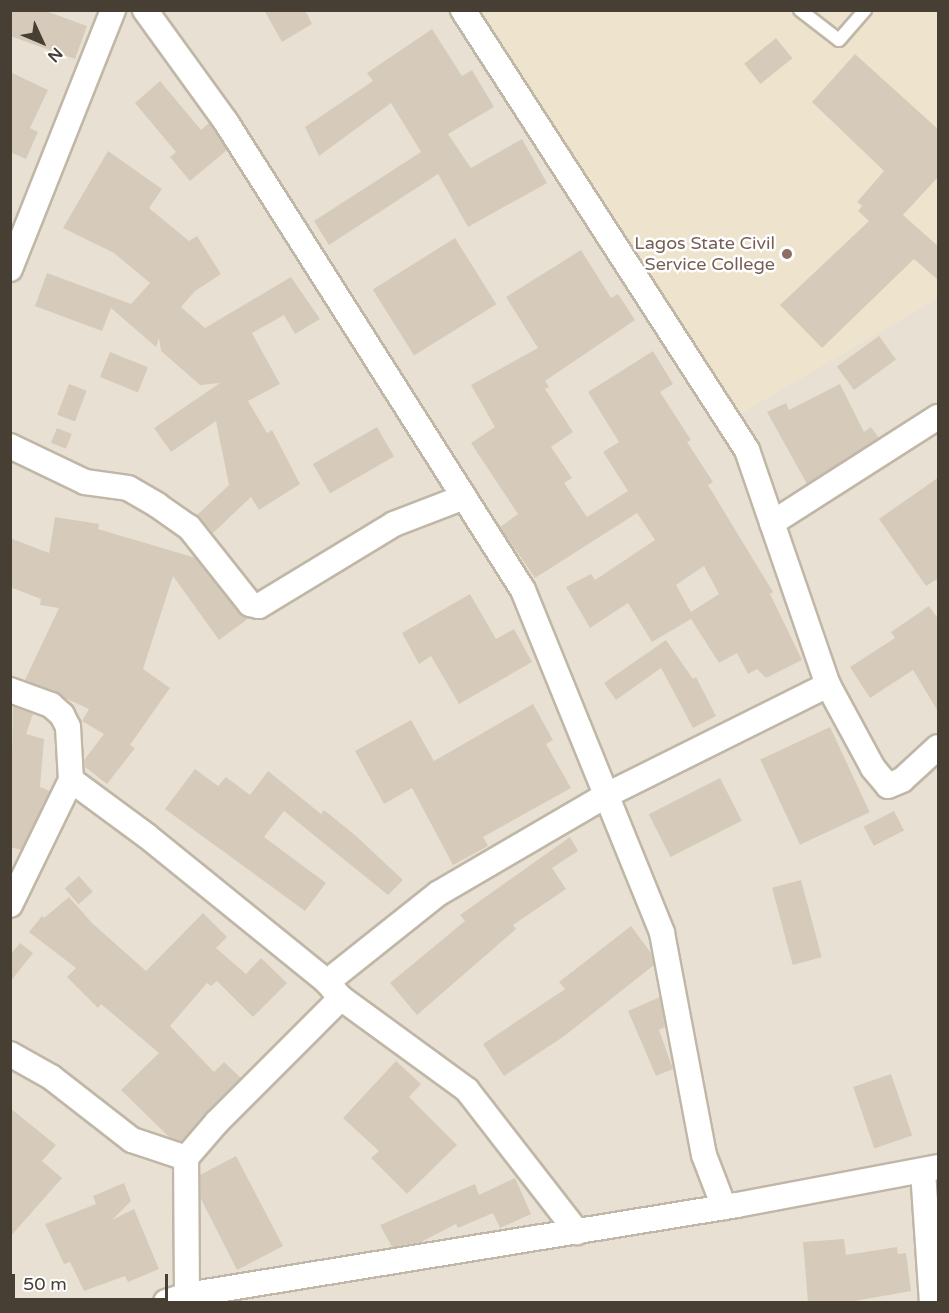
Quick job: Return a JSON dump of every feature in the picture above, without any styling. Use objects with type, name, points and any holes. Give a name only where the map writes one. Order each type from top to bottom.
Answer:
[{"type":"street","points":[[10,269],[113,10]]},
{"type":"street","points":[[145,10],[226,122],[523,590],[662,933],[704,1155],[724,1207]]},
{"type":"street","points":[[463,10],[741,441],[828,685],[873,768],[888,786],[902,780],[939,747]]},
{"type":"street","points":[[772,523],[939,417]]},
{"type":"street","points":[[10,446],[85,482],[128,488],[157,505],[189,527],[250,604],[259,606],[394,524],[464,497]]},
{"type":"street","points":[[828,685],[607,795],[439,893],[334,990],[186,1158],[177,1299],[724,1207],[931,1169],[932,1302]]},
{"type":"street","points":[[10,690],[51,705],[62,714],[68,727],[71,780],[10,905]]},
{"type":"street","points":[[71,780],[147,836],[334,990],[467,1090],[577,1232]]},
{"type":"street","points":[[10,1054],[51,1077],[132,1140],[186,1158]]},
{"type":"lane","points":[[800,10],[839,40],[865,10]]},
{"type":"shaded area","points":[[11,11],[938,11],[938,1302],[11,1302]]},
{"type":"shaded area","name":"Lagos State Civil Service College","points":[[475,11],[938,11],[938,298],[738,415]]},
{"type":"building","points":[[10,10],[43,10],[87,26],[75,59],[10,36]]},
{"type":"building","points":[[264,10],[305,10],[312,24],[282,42]]},
{"type":"building","points":[[432,29],[462,76],[472,70],[494,107],[448,134],[471,168],[522,139],[547,183],[468,227],[438,174],[329,245],[314,221],[421,152],[391,103],[319,156],[305,127],[373,81],[367,73]]},
{"type":"building","points":[[776,38],[792,58],[760,84],[744,64]]},
{"type":"building","points":[[855,54],[939,130],[939,176],[903,215],[939,247],[939,281],[914,259],[822,348],[780,305],[869,221],[858,211],[862,206],[857,202],[884,171],[812,102]]},
{"type":"building","points":[[10,72],[48,90],[30,128],[38,132],[26,159],[10,152]]},
{"type":"building","points":[[160,81],[201,130],[209,123],[227,150],[190,181],[170,157],[176,152],[135,103]]},
{"type":"building","points":[[108,151],[162,189],[149,208],[189,241],[197,236],[221,274],[195,291],[181,307],[205,328],[291,277],[320,319],[295,334],[284,315],[252,333],[280,384],[248,401],[267,433],[272,430],[300,484],[259,510],[251,497],[213,533],[197,515],[229,485],[216,421],[171,452],[154,428],[220,383],[200,385],[161,351],[159,338],[156,347],[111,308],[102,331],[35,306],[47,273],[131,304],[150,283],[114,253],[63,228]]},
{"type":"building","points":[[455,238],[496,304],[414,356],[373,289]]},
{"type":"building","points":[[581,250],[611,298],[618,294],[635,320],[545,381],[549,387],[545,389],[573,432],[551,447],[572,478],[564,483],[587,517],[628,491],[603,452],[619,442],[588,392],[653,351],[673,384],[660,392],[691,440],[687,442],[713,482],[708,485],[773,592],[770,594],[802,660],[766,678],[757,669],[748,674],[737,653],[719,663],[691,619],[652,642],[628,603],[590,628],[566,587],[591,574],[595,580],[655,540],[637,513],[535,578],[500,527],[518,514],[471,443],[495,427],[471,385],[538,348],[506,297]],"holes":[[[704,566],[719,594],[691,612],[676,585]]]},
{"type":"building","points":[[879,336],[896,359],[854,390],[837,367]]},
{"type":"building","points":[[110,352],[148,367],[138,392],[100,377]]},
{"type":"building","points":[[69,384],[87,391],[75,422],[57,415]]},
{"type":"building","points":[[840,384],[864,432],[871,427],[879,438],[807,484],[767,412],[786,403],[789,410]]},
{"type":"building","points":[[377,427],[394,456],[330,493],[313,464]]},
{"type":"building","points":[[57,428],[72,434],[66,449],[51,443]]},
{"type":"building","points":[[939,477],[939,578],[926,586],[879,519]]},
{"type":"building","points":[[55,517],[99,524],[98,529],[196,558],[239,613],[249,618],[219,640],[173,576],[143,669],[170,688],[130,745],[135,748],[107,784],[85,767],[84,760],[104,734],[82,721],[89,709],[25,680],[59,608],[40,605],[41,599],[10,587],[10,538],[49,553]]},
{"type":"building","points":[[470,594],[496,639],[514,629],[532,662],[459,704],[431,656],[419,664],[402,633]]},
{"type":"building","points":[[929,606],[939,620],[939,713],[913,670],[870,698],[850,667],[895,638],[891,632]]},
{"type":"building","points":[[666,640],[693,679],[696,677],[716,716],[693,728],[661,668],[616,700],[604,683]]},
{"type":"building","points":[[533,704],[553,740],[546,744],[571,788],[483,837],[488,846],[453,865],[412,788],[384,804],[355,751],[411,720],[434,761]]},
{"type":"building","points":[[13,706],[33,714],[26,734],[44,739],[40,787],[50,791],[21,850],[10,847]]},
{"type":"building","points":[[830,727],[870,812],[800,845],[760,760]]},
{"type":"building","points":[[195,769],[218,786],[226,777],[250,795],[268,771],[321,814],[324,810],[403,880],[388,895],[284,811],[264,837],[326,883],[305,911],[165,809]]},
{"type":"building","points":[[720,778],[742,821],[671,857],[649,814]]},
{"type":"building","points":[[894,811],[904,831],[874,846],[864,826]]},
{"type":"building","points":[[570,837],[578,851],[552,868],[566,889],[513,925],[516,929],[417,1015],[390,983],[465,921],[460,915]]},
{"type":"building","points":[[79,876],[93,892],[78,904],[65,888]]},
{"type":"building","points":[[801,880],[822,957],[793,965],[772,888]]},
{"type":"building","points":[[69,897],[92,923],[146,971],[203,913],[227,937],[216,948],[246,974],[261,958],[287,983],[253,1017],[217,981],[211,986],[207,983],[170,1026],[214,1072],[224,1062],[241,1078],[181,1141],[169,1137],[121,1090],[159,1053],[101,1004],[98,1008],[67,977],[76,968],[29,932],[42,916],[44,918]]},
{"type":"building","points":[[631,926],[651,953],[654,965],[563,1037],[504,1076],[483,1044],[565,989],[559,982]]},
{"type":"building","points":[[20,943],[33,953],[10,982],[10,955]]},
{"type":"building","points":[[660,997],[665,1027],[659,1030],[673,1069],[656,1076],[628,1011]]},
{"type":"building","points":[[396,1061],[421,1084],[409,1097],[457,1145],[407,1194],[371,1158],[379,1151],[343,1118]]},
{"type":"building","points":[[891,1074],[912,1135],[874,1148],[853,1087]]},
{"type":"building","points":[[10,1108],[56,1145],[42,1161],[62,1178],[10,1237]]},
{"type":"building","points":[[236,1156],[283,1246],[237,1270],[201,1199],[200,1175]]},
{"type":"building","points":[[515,1178],[531,1214],[500,1228],[493,1213],[458,1228],[456,1224],[421,1242],[392,1247],[380,1225],[475,1184],[479,1195]]},
{"type":"building","points":[[124,1183],[131,1201],[112,1220],[134,1209],[159,1269],[128,1282],[125,1276],[84,1291],[70,1262],[64,1264],[45,1224],[96,1204],[93,1196]]},
{"type":"building","points":[[844,1239],[846,1255],[897,1247],[898,1254],[906,1253],[911,1291],[849,1302],[808,1302],[803,1242]]},
{"type":"place","name":"Lagos State Civil Service College","points":[[787,254]]}]
